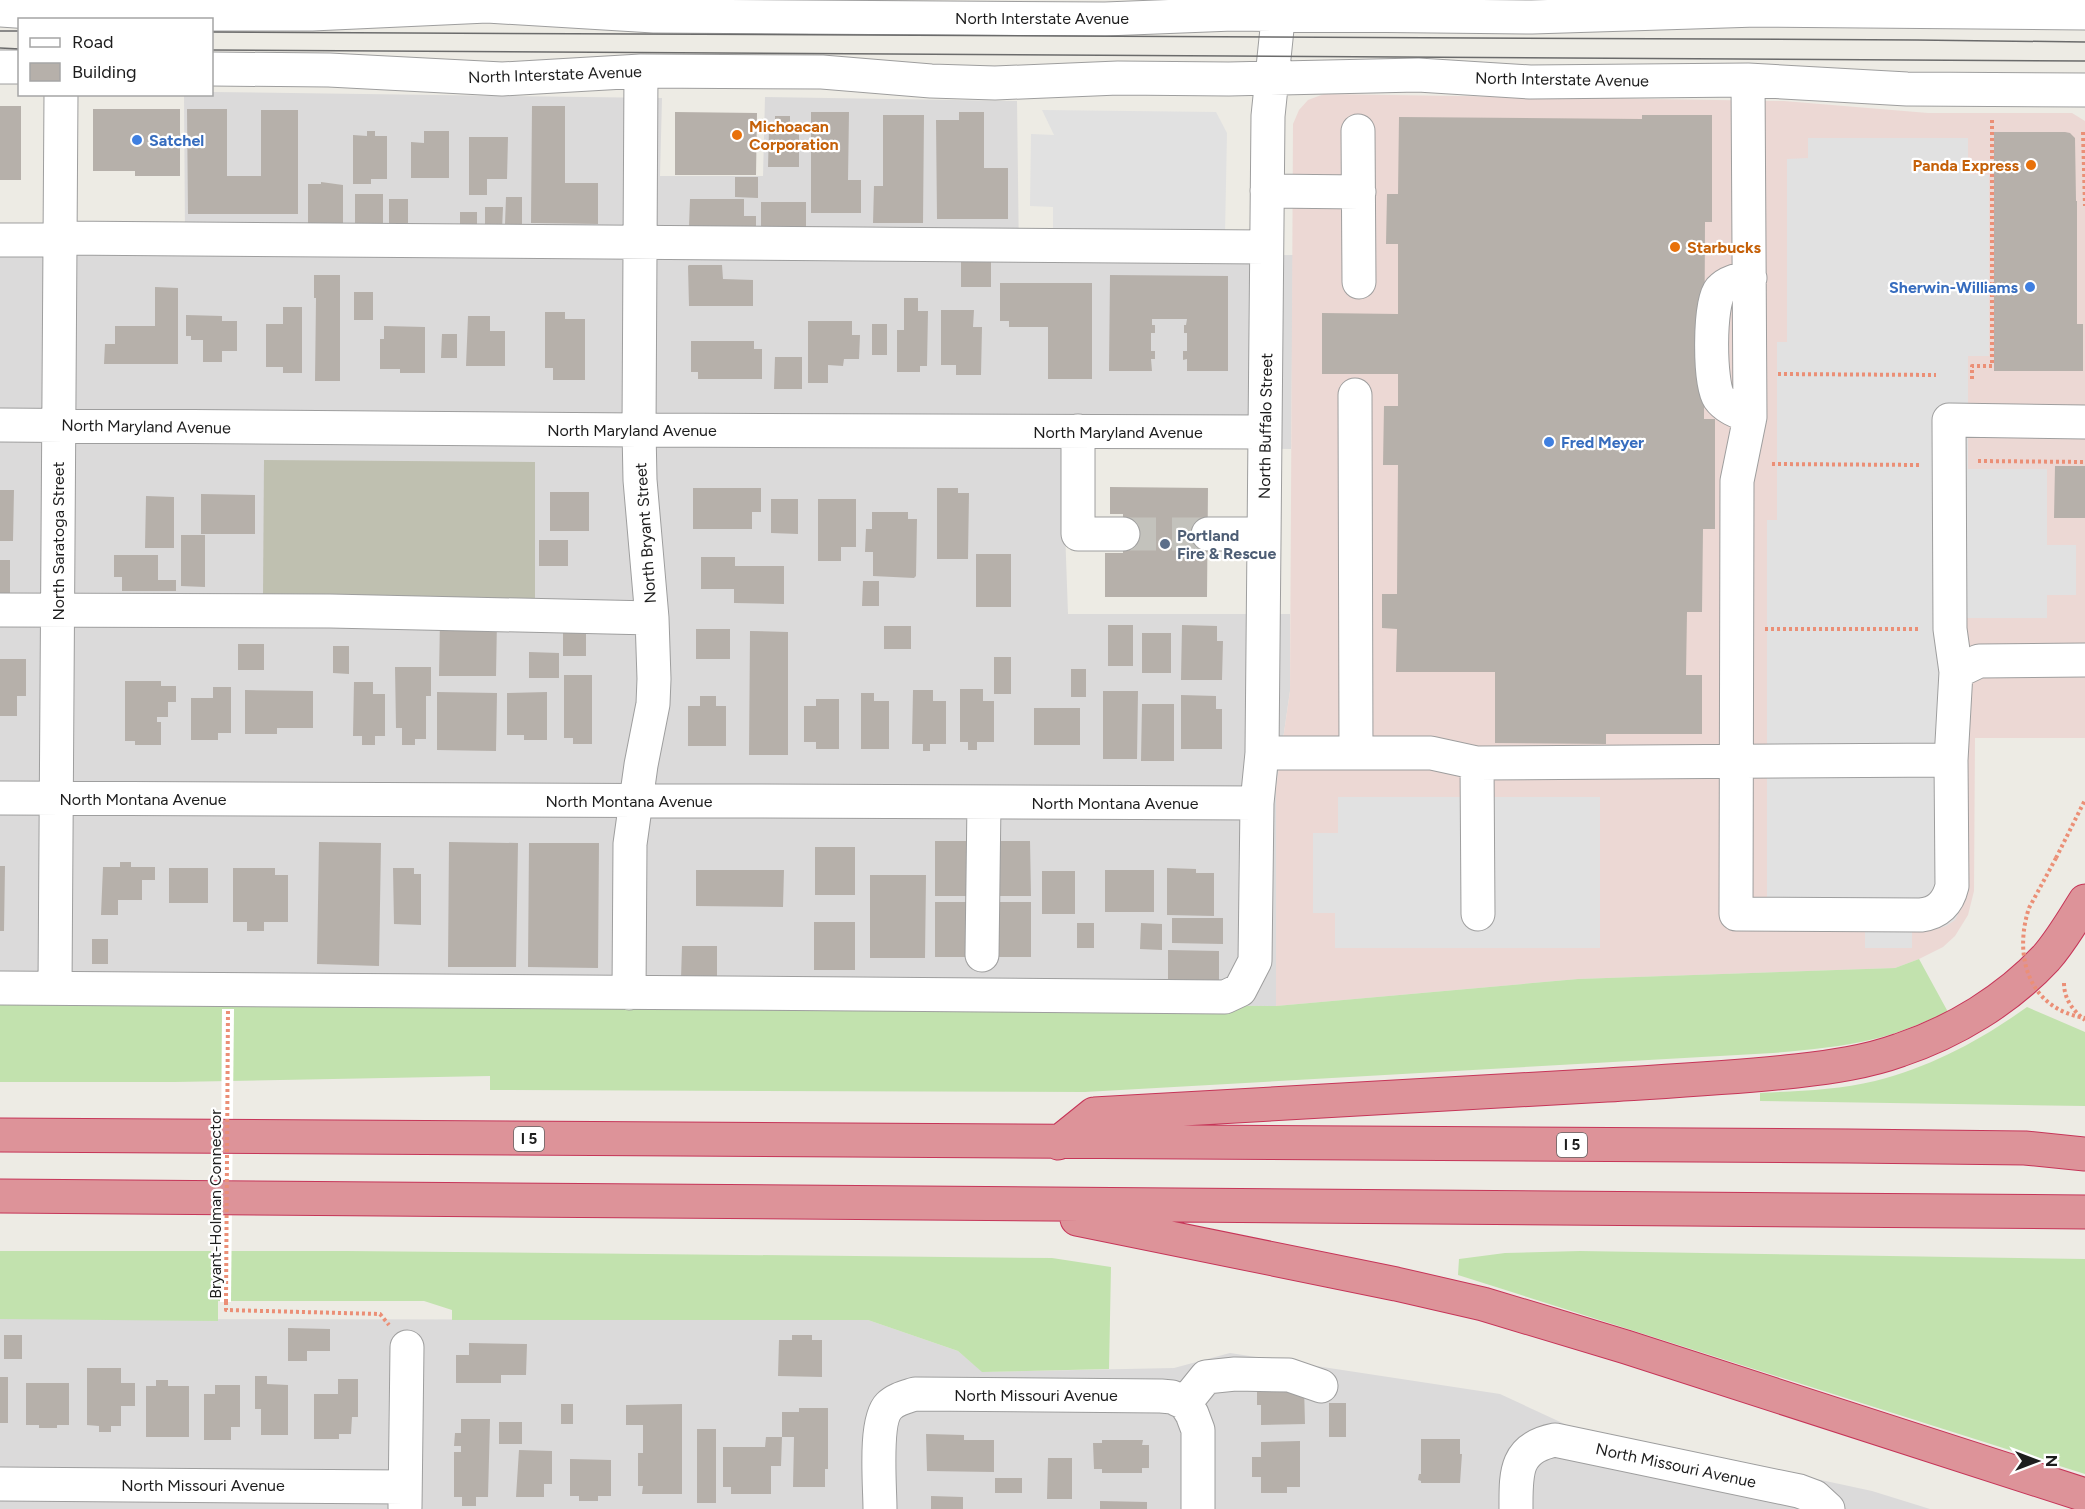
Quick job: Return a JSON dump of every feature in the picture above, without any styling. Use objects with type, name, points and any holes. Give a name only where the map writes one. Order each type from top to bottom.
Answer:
[{"type":"highway","points":[[1058,1143],[1094,1114],[1756,1075],[1866,1060],[1922,1042],[1956,1026],[2019,985],[2047,957],[2085,901]]},
{"type":"highway","points":[[2025,1148],[2085,1131]]},
{"type":"highway","name":"I 5","points":[[0,1136],[2025,1148],[2085,1154]]},
{"type":"highway","points":[[0,1196],[2085,1212]]},
{"type":"highway","points":[[1002,1204],[1396,1284],[1483,1304],[1626,1347],[2085,1495]]},
{"type":"street","name":"North Interstate Avenue","points":[[0,10],[60,14],[250,7],[312,14],[452,3],[654,16],[716,8],[797,8],[1105,19],[1233,14],[1280,8],[1532,17],[1704,6],[1793,5],[2037,6],[2085,13]]},
{"type":"street","name":"North Buffalo Street","points":[[629,993],[1226,997],[1240,990],[1255,961],[1257,803],[1262,753],[1268,116],[1280,8]]},
{"type":"street","points":[[0,67],[18,67]]},
{"type":"street","name":"North Interstate Avenue","points":[[213,69],[329,70],[502,79],[641,71],[822,72],[932,81],[994,83],[1118,78],[1418,75],[1530,82],[1748,80],[1907,88],[2085,90]]},
{"type":"street","name":"North Bryant Street","points":[[629,993],[630,844],[638,801],[641,765],[653,704],[652,618],[640,480],[639,430],[641,71]]},
{"type":"street","points":[[1748,80],[1750,417],[1737,481],[1736,914],[1921,915],[1930,914],[1945,903],[1952,886],[1951,760],[1956,672],[1950,629],[1949,420],[2085,422]]},
{"type":"street","name":"North Saratoga Street","points":[[55,987],[61,96]]},
{"type":"street","points":[[1358,131],[1359,282]]},
{"type":"street","points":[[1267,191],[1359,192]]},
{"type":"street","points":[[0,240],[60,238],[1266,248]]},
{"type":"street","points":[[1750,278],[1729,283],[1721,289],[1715,299],[1713,366],[1716,393],[1720,400],[1729,408],[1750,417]]},
{"type":"street","points":[[1355,395],[1356,753]]},
{"type":"street","name":"North Maryland Avenue","points":[[0,425],[1264,432]]},
{"type":"street","points":[[1078,432],[1078,534],[1123,534]]},
{"type":"street","points":[[1208,534],[1263,534]]},
{"type":"street","points":[[0,610],[330,611],[652,618]]},
{"type":"street","points":[[1956,672],[1979,661],[2085,660]]},
{"type":"street","points":[[1956,672],[1978,681],[2065,677],[2085,681]]},
{"type":"street","points":[[1262,753],[1431,753],[1477,763],[1951,760]]},
{"type":"street","points":[[1477,763],[1478,915]]},
{"type":"street","name":"North Montana Avenue","points":[[0,798],[1257,803]]},
{"type":"street","points":[[982,955],[984,802]]},
{"type":"street","points":[[0,988],[629,993]]},
{"type":"street","points":[[405,1498],[407,1347]]},
{"type":"street","points":[[1198,1509],[1198,1430],[1185,1403],[1206,1377],[1235,1374],[1290,1375],[1321,1386]]},
{"type":"street","name":"North Missouri Avenue","points":[[880,1509],[881,1418],[888,1407],[902,1398],[915,1394],[1161,1396],[1185,1403]]},
{"type":"street","name":"North Missouri Avenue","points":[[1516,1509],[1519,1467],[1525,1454],[1539,1443],[1555,1440],[1799,1491],[1815,1497],[1827,1508]]},
{"type":"street","name":"North Missouri Avenue","points":[[0,1484],[405,1498]]},
{"type":"path","points":[[1972,379],[1972,366],[1992,366],[1993,89]]},
{"type":"path","points":[[2082,132],[2085,206]]},
{"type":"path","points":[[1750,374],[1936,375]]},
{"type":"path","points":[[1741,461],[1759,464],[1924,465]]},
{"type":"path","points":[[1972,461],[2085,462]]},
{"type":"path","points":[[1736,629],[1950,629]]},
{"type":"path","points":[[2085,800],[2029,908],[2024,936],[2025,958],[2030,980],[2040,995],[2062,1011],[2085,1019]]},
{"type":"path","points":[[2064,989],[2071,1007],[2085,1019]]},
{"type":"path","name":"Bryant-Holman Connector","points":[[228,1009],[226,1310],[380,1314],[407,1347]]},
{"type":"shaded area","points":[[213,92],[662,98],[660,176],[763,176],[765,97],[1017,101],[1019,258],[1293,255],[1291,449],[1062,445],[1068,614],[1290,614],[1290,691],[1276,788],[1276,1006],[0,998],[0,237],[185,235],[184,96],[213,96]]},
{"type":"shaded area","points":[[1324,94],[1784,101],[1928,113],[2072,113],[2085,121],[2085,738],[1975,738],[1974,891],[1968,915],[1955,936],[1943,947],[1895,968],[1578,979],[1276,1006],[1276,788],[1290,691],[1293,124],[1299,110],[1308,100]]},
{"type":"shaded area","points":[[1042,110],[1216,112],[1227,133],[1225,234],[1053,231],[1053,207],[1030,206],[1031,134],[1054,135]]},
{"type":"shaded area","points":[[1808,138],[1968,138],[1968,174],[1989,175],[1989,356],[1968,356],[1968,469],[2047,469],[2047,545],[2076,545],[2076,595],[2047,595],[2047,618],[1965,618],[1964,902],[1955,920],[1946,926],[1936,929],[1912,930],[1912,948],[1865,948],[1865,898],[1767,898],[1767,520],[1777,520],[1777,342],[1787,342],[1787,159],[1808,158]]},
{"type":"shaded area","points":[[264,460],[535,462],[535,599],[263,597]]},
{"type":"shaded area","points":[[1338,797],[1600,797],[1600,948],[1335,948],[1335,913],[1313,913],[1313,833],[1338,833]]},
{"type":"shaded area","points":[[0,1319],[868,1320],[958,1351],[983,1372],[1174,1368],[1230,1353],[1500,1394],[1569,1426],[1872,1491],[1930,1509],[0,1509]]},
{"type":"green space","points":[[1919,959],[1948,1012],[1874,1039],[1837,1046],[1773,1053],[1085,1092],[490,1090],[490,1076],[175,1082],[0,1082],[0,998],[1276,1006],[1578,979],[1895,968]]},
{"type":"green space","points":[[2027,1007],[2085,1032],[2085,1106],[1760,1101],[1760,1093],[1847,1086],[1875,1081],[1916,1068],[1992,1031]]},
{"type":"green space","points":[[0,1251],[347,1251],[1052,1258],[1111,1267],[1109,1369],[982,1372],[958,1351],[868,1320],[452,1320],[452,1310],[424,1301],[218,1301],[218,1321],[0,1319]]},
{"type":"green space","points":[[1580,1251],[2085,1259],[2085,1474],[1458,1275],[1459,1259],[1505,1253]]},
{"type":"pier","points":[[222,1009],[234,1009],[231,1302],[220,1302]]},
{"type":"building","points":[[0,106],[21,106],[21,180],[0,180]]},
{"type":"building","points":[[532,106],[565,106],[565,183],[598,183],[598,224],[531,223]]},
{"type":"building","name":"Satchel","points":[[93,109],[180,109],[180,176],[135,176],[135,171],[93,171]]},
{"type":"building","points":[[187,109],[227,109],[227,176],[261,176],[261,110],[298,110],[298,214],[188,214]]},
{"type":"building","points":[[675,112],[757,113],[756,175],[675,175]]},
{"type":"building","points":[[811,112],[849,112],[848,180],[861,180],[861,213],[811,213]]},
{"type":"building","points":[[959,112],[984,112],[984,168],[1008,168],[1008,219],[937,219],[936,120],[959,120]]},
{"type":"building","points":[[883,115],[924,115],[923,223],[873,223],[874,186],[883,186]]},
{"type":"building","name":"Fred Meyer","points":[[1642,115],[1712,115],[1712,222],[1705,222],[1704,419],[1715,419],[1715,529],[1703,529],[1702,612],[1687,612],[1686,675],[1702,675],[1702,734],[1606,734],[1606,744],[1495,743],[1495,672],[1396,672],[1397,629],[1382,628],[1382,594],[1397,594],[1398,465],[1383,465],[1384,406],[1398,406],[1398,374],[1322,374],[1322,313],[1398,314],[1398,244],[1386,244],[1387,194],[1398,194],[1399,117],[1642,119]]},
{"type":"building","points":[[775,116],[790,116],[790,129],[799,129],[799,167],[768,167],[769,129],[775,129]]},
{"type":"building","points":[[367,131],[375,131],[375,136],[387,136],[387,179],[371,179],[371,184],[353,184],[353,135],[367,136]]},
{"type":"building","points":[[424,131],[449,131],[449,178],[411,178],[411,142],[424,143]]},
{"type":"building","points":[[1994,132],[2065,132],[2075,138],[2077,324],[2083,324],[2083,371],[1994,371]]},
{"type":"building","points":[[469,137],[508,137],[507,179],[487,179],[487,195],[469,195]]},
{"type":"building","points":[[735,177],[758,177],[758,198],[735,197]]},
{"type":"building","points":[[321,182],[343,185],[343,227],[308,227],[308,184],[321,184]]},
{"type":"building","points":[[355,194],[383,194],[383,229],[355,228]]},
{"type":"building","points":[[506,197],[522,197],[522,224],[505,224]]},
{"type":"building","points":[[389,199],[408,199],[408,223],[389,223]]},
{"type":"building","points":[[690,199],[744,199],[744,216],[756,216],[756,230],[689,227]]},
{"type":"building","points":[[761,202],[806,202],[806,230],[761,230]]},
{"type":"building","points":[[485,207],[503,207],[502,230],[485,230]]},
{"type":"building","points":[[460,212],[477,212],[477,235],[460,235]]},
{"type":"building","points":[[961,258],[991,258],[991,287],[961,287]]},
{"type":"building","points":[[689,265],[722,265],[723,279],[753,280],[753,306],[689,306]]},
{"type":"building","points":[[314,275],[340,275],[340,381],[315,381]]},
{"type":"building","points":[[1110,275],[1228,276],[1228,371],[1187,371],[1187,359],[1183,360],[1183,351],[1187,351],[1187,333],[1184,333],[1184,325],[1187,319],[1152,319],[1155,333],[1151,333],[1151,351],[1155,351],[1155,359],[1151,359],[1152,371],[1109,371]]},
{"type":"building","points":[[1000,283],[1092,283],[1092,379],[1048,379],[1048,327],[1009,327],[1009,321],[1000,321]]},
{"type":"building","points":[[155,287],[178,288],[178,364],[104,364],[105,344],[115,344],[115,326],[155,326]]},
{"type":"building","points":[[354,292],[373,292],[373,320],[354,320]]},
{"type":"building","points":[[904,298],[918,298],[918,311],[928,311],[927,366],[920,366],[920,372],[897,372],[897,330],[904,330]]},
{"type":"building","points":[[283,307],[302,307],[302,373],[283,373],[283,367],[266,367],[266,324],[283,324]]},
{"type":"building","points":[[941,310],[974,310],[973,327],[982,327],[981,375],[956,375],[956,365],[941,365]]},
{"type":"building","points":[[545,312],[565,312],[565,319],[585,319],[585,380],[553,380],[553,368],[545,368]]},
{"type":"building","points":[[186,315],[222,316],[222,321],[237,321],[237,351],[222,351],[222,362],[203,362],[203,340],[191,340],[191,336],[186,336]]},
{"type":"building","points":[[468,316],[490,316],[490,331],[505,331],[505,366],[466,366]]},
{"type":"building","points":[[808,321],[852,321],[852,335],[860,335],[859,359],[844,359],[843,366],[828,365],[828,383],[808,383]]},
{"type":"building","points":[[872,324],[887,324],[887,355],[872,355]]},
{"type":"building","points":[[384,326],[425,327],[425,373],[400,373],[400,369],[380,369],[380,339],[384,339]]},
{"type":"building","points":[[442,334],[457,334],[457,358],[441,358]]},
{"type":"building","points":[[691,341],[754,341],[754,349],[762,349],[762,379],[698,379],[698,372],[691,372]]},
{"type":"building","points":[[775,357],[802,357],[802,389],[774,389]]},
{"type":"building","points":[[2055,466],[2085,466],[2085,518],[2054,518]]},
{"type":"building","name":"Portland Fire & Rescue","points":[[1110,487],[1208,488],[1207,597],[1105,597],[1105,553],[1123,553],[1123,514],[1110,514]]},
{"type":"building","points":[[693,488],[761,488],[761,512],[752,512],[752,529],[693,529]]},
{"type":"building","points":[[937,488],[958,488],[958,493],[969,493],[968,559],[937,559]]},
{"type":"building","points":[[0,490],[14,490],[13,541],[0,541]]},
{"type":"building","points":[[550,492],[589,492],[589,531],[550,531]]},
{"type":"building","points":[[201,494],[255,495],[255,534],[201,534]]},
{"type":"building","points":[[146,496],[174,497],[174,548],[145,548]]},
{"type":"building","points":[[771,499],[798,499],[798,534],[771,533]]},
{"type":"building","points":[[818,499],[856,499],[856,547],[841,547],[841,561],[818,561]]},
{"type":"building","points":[[872,512],[908,512],[908,519],[917,519],[916,576],[914,578],[873,576],[873,552],[865,552],[866,529],[872,529]]},
{"type":"building","points":[[181,535],[205,535],[205,587],[181,586]]},
{"type":"building","points":[[539,540],[568,540],[568,566],[539,566]]},
{"type":"building","points":[[976,554],[1011,554],[1011,607],[976,607]]},
{"type":"building","points":[[114,555],[158,555],[158,580],[176,580],[176,591],[122,591],[122,577],[114,577]]},
{"type":"building","points":[[701,557],[735,557],[735,566],[784,566],[784,604],[734,603],[734,589],[701,589]]},
{"type":"building","points":[[0,560],[10,560],[10,601],[0,601]]},
{"type":"building","points":[[863,581],[879,581],[879,606],[862,606]]},
{"type":"building","points":[[440,619],[497,620],[496,676],[439,676]]},
{"type":"building","points":[[1108,625],[1133,625],[1133,666],[1108,666]]},
{"type":"building","points":[[1182,625],[1217,626],[1217,641],[1223,641],[1222,680],[1181,680]]},
{"type":"building","points":[[884,626],[911,626],[911,649],[884,649]]},
{"type":"building","points":[[563,629],[586,629],[586,656],[563,656]]},
{"type":"building","points":[[696,629],[730,629],[730,659],[696,659]]},
{"type":"building","points":[[750,631],[788,632],[788,755],[749,755]]},
{"type":"building","points":[[1142,633],[1171,633],[1171,673],[1142,673]]},
{"type":"building","points":[[238,644],[264,644],[264,670],[238,670]]},
{"type":"building","points":[[333,646],[349,646],[349,674],[333,673]]},
{"type":"building","points":[[529,652],[559,653],[559,678],[529,678]]},
{"type":"building","points":[[994,657],[1011,657],[1011,694],[994,694]]},
{"type":"building","points":[[0,659],[26,659],[26,696],[17,696],[17,716],[0,716]]},
{"type":"building","points":[[395,667],[431,667],[431,696],[426,696],[426,739],[415,739],[415,745],[402,745],[402,728],[396,728]]},
{"type":"building","points":[[1071,669],[1086,669],[1086,697],[1071,697]]},
{"type":"building","points":[[564,675],[592,675],[592,744],[573,744],[573,738],[564,738]]},
{"type":"building","points":[[125,681],[161,681],[161,686],[176,686],[176,702],[168,702],[168,717],[157,717],[157,722],[161,722],[161,745],[135,745],[135,741],[125,741]]},
{"type":"building","points":[[354,682],[373,682],[373,694],[385,694],[385,736],[375,736],[375,745],[362,745],[362,736],[353,736]]},
{"type":"building","points":[[213,687],[231,687],[231,733],[218,733],[218,740],[191,740],[191,698],[213,698]]},
{"type":"building","points":[[960,689],[983,689],[983,701],[994,701],[994,742],[977,742],[977,750],[968,750],[968,742],[960,742]]},
{"type":"building","points":[[245,690],[313,691],[313,728],[277,728],[277,734],[245,734]]},
{"type":"building","points":[[913,690],[933,690],[933,701],[946,701],[946,744],[930,744],[930,751],[923,751],[923,744],[912,744]]},
{"type":"building","points":[[1103,691],[1138,691],[1137,759],[1103,759]]},
{"type":"building","points":[[437,692],[497,693],[496,751],[437,750]]},
{"type":"building","points":[[547,692],[547,740],[524,740],[524,735],[507,735],[507,693]]},
{"type":"building","points":[[861,693],[874,693],[874,701],[889,701],[889,749],[861,749]]},
{"type":"building","points":[[1181,695],[1216,696],[1216,709],[1222,709],[1222,749],[1181,749]]},
{"type":"building","points":[[700,696],[716,696],[716,706],[726,706],[726,746],[688,746],[688,706],[700,706]]},
{"type":"building","points":[[816,699],[839,699],[839,749],[816,749],[816,742],[804,742],[804,706],[816,706]]},
{"type":"building","points":[[1142,704],[1174,704],[1174,761],[1141,761]]},
{"type":"building","points":[[1034,708],[1080,708],[1080,745],[1034,745]]},
{"type":"building","points":[[935,841],[968,841],[968,896],[935,896]]},
{"type":"building","points":[[998,841],[1030,841],[1031,896],[998,896]]},
{"type":"building","points":[[319,842],[381,843],[379,966],[317,964]]},
{"type":"building","points":[[449,842],[518,843],[516,967],[448,967]]},
{"type":"building","points":[[529,843],[599,843],[598,968],[528,967]]},
{"type":"building","points":[[815,847],[855,847],[855,895],[815,895]]},
{"type":"building","points":[[120,862],[131,862],[131,867],[155,867],[155,880],[142,880],[142,900],[118,900],[118,915],[101,915],[103,867],[120,867]]},
{"type":"building","points":[[0,866],[5,866],[4,931],[0,931]]},
{"type":"building","points":[[169,868],[208,868],[208,903],[169,903]]},
{"type":"building","points":[[233,868],[275,868],[275,875],[288,875],[288,922],[264,922],[264,931],[247,931],[247,922],[233,922]]},
{"type":"building","points":[[393,868],[414,868],[414,874],[421,874],[421,925],[394,924]]},
{"type":"building","points":[[1167,868],[1196,869],[1196,873],[1214,873],[1214,916],[1167,915]]},
{"type":"building","points":[[696,870],[784,870],[783,907],[696,906]]},
{"type":"building","points":[[1105,870],[1154,870],[1154,912],[1105,912]]},
{"type":"building","points":[[1042,871],[1075,871],[1075,914],[1042,914]]},
{"type":"building","points":[[870,875],[926,875],[925,958],[870,958]]},
{"type":"building","points":[[935,902],[967,902],[967,957],[935,957]]},
{"type":"building","points":[[998,902],[1031,902],[1031,957],[998,957]]},
{"type":"building","points":[[1172,918],[1223,918],[1223,944],[1172,943]]},
{"type":"building","points":[[814,922],[855,922],[855,970],[814,970]]},
{"type":"building","points":[[1077,923],[1094,923],[1094,948],[1077,948]]},
{"type":"building","points":[[1141,923],[1162,924],[1162,950],[1140,949]]},
{"type":"building","points":[[92,939],[108,939],[108,964],[92,964]]},
{"type":"building","points":[[682,946],[717,946],[717,979],[681,979]]},
{"type":"building","points":[[1168,950],[1219,951],[1219,980],[1168,980]]},
{"type":"building","points":[[288,1328],[330,1329],[330,1351],[307,1351],[307,1361],[288,1361]]},
{"type":"building","points":[[4,1335],[22,1335],[22,1359],[4,1359]]},
{"type":"building","points":[[792,1335],[812,1335],[812,1340],[822,1340],[822,1377],[778,1376],[779,1340],[792,1340]]},
{"type":"building","points":[[469,1343],[527,1344],[526,1375],[501,1375],[501,1383],[456,1383],[456,1355],[469,1355]]},
{"type":"building","points":[[87,1368],[121,1368],[121,1383],[135,1383],[135,1406],[121,1406],[121,1426],[111,1426],[111,1432],[99,1432],[99,1426],[87,1425]]},
{"type":"building","points":[[255,1376],[267,1376],[267,1384],[288,1385],[288,1435],[261,1435],[261,1409],[255,1409]]},
{"type":"building","points":[[0,1377],[8,1377],[8,1423],[0,1423]]},
{"type":"building","points":[[338,1379],[358,1379],[358,1417],[352,1417],[351,1434],[339,1434],[339,1439],[314,1439],[314,1394],[338,1394]]},
{"type":"building","points":[[156,1380],[168,1380],[168,1386],[189,1386],[189,1437],[146,1437],[146,1386],[156,1386]]},
{"type":"building","points":[[26,1383],[69,1383],[69,1425],[39,1428],[39,1425],[26,1425]]},
{"type":"building","points":[[215,1385],[240,1385],[240,1427],[231,1427],[231,1440],[204,1440],[204,1394],[215,1394]]},
{"type":"building","points":[[1257,1385],[1304,1386],[1305,1424],[1261,1425],[1261,1405],[1257,1405]]},
{"type":"building","points":[[1329,1403],[1346,1403],[1346,1437],[1329,1437]]},
{"type":"building","points":[[561,1404],[573,1404],[573,1424],[561,1424]]},
{"type":"building","points":[[682,1404],[682,1494],[642,1494],[643,1486],[638,1486],[638,1453],[643,1453],[643,1425],[626,1425],[626,1405]]},
{"type":"building","points":[[799,1408],[828,1408],[828,1469],[825,1469],[825,1487],[793,1487],[794,1437],[782,1437],[782,1412],[799,1412]]},
{"type":"building","points":[[461,1419],[490,1419],[488,1497],[476,1497],[476,1506],[462,1506],[462,1497],[454,1497],[454,1452],[461,1452],[461,1446],[454,1446],[455,1433],[461,1433]]},
{"type":"building","points":[[499,1422],[522,1422],[522,1444],[499,1444]]},
{"type":"building","points":[[697,1429],[716,1429],[716,1503],[697,1503]]},
{"type":"building","points":[[926,1434],[964,1435],[964,1440],[994,1440],[994,1472],[927,1471]]},
{"type":"building","points":[[766,1437],[782,1437],[781,1466],[771,1466],[771,1494],[731,1494],[731,1487],[723,1487],[723,1447],[765,1447]]},
{"type":"building","points":[[1421,1439],[1460,1439],[1460,1454],[1462,1454],[1460,1483],[1421,1483],[1418,1480],[1421,1474]]},
{"type":"building","points":[[1102,1440],[1143,1440],[1142,1445],[1149,1445],[1149,1468],[1142,1468],[1142,1473],[1102,1473],[1102,1469],[1094,1469],[1093,1443],[1102,1443]]},
{"type":"building","points":[[1300,1441],[1300,1487],[1287,1487],[1287,1493],[1261,1493],[1261,1477],[1252,1477],[1252,1457],[1261,1457],[1261,1442]]},
{"type":"building","points":[[519,1450],[552,1451],[552,1484],[544,1484],[544,1497],[516,1497]]},
{"type":"building","points":[[1048,1458],[1072,1458],[1072,1499],[1047,1499]]},
{"type":"building","points":[[570,1459],[611,1460],[611,1496],[598,1496],[598,1501],[579,1501],[579,1496],[570,1496]]},
{"type":"building","points":[[995,1478],[1022,1478],[1022,1493],[995,1493]]},
{"type":"building","points":[[931,1496],[963,1497],[963,1509],[931,1509]]},
{"type":"building","points":[[1100,1501],[1147,1502],[1147,1509],[1100,1509]]},
{"type":"tunnel","points":[[1123,534],[1208,534]]},
{"type":"tram line","points":[[0,31],[18,31]]},
{"type":"tram line","points":[[213,32],[2085,42]]},
{"type":"tram line","points":[[0,48],[18,49]]},
{"type":"tram line","points":[[213,50],[2085,61]]},
{"type":"place","name":"Michoacan Corporation","points":[[737,135]]},
{"type":"place","name":"Satchel","points":[[137,140]]},
{"type":"place","name":"Panda Express","points":[[2031,165]]},
{"type":"place","name":"Starbucks","points":[[1675,247]]},
{"type":"place","name":"Sherwin-Williams","points":[[2030,287]]},
{"type":"place","name":"Fred Meyer","points":[[1549,442]]},
{"type":"place","name":"Portland Fire & Rescue","points":[[1165,544]]}]
